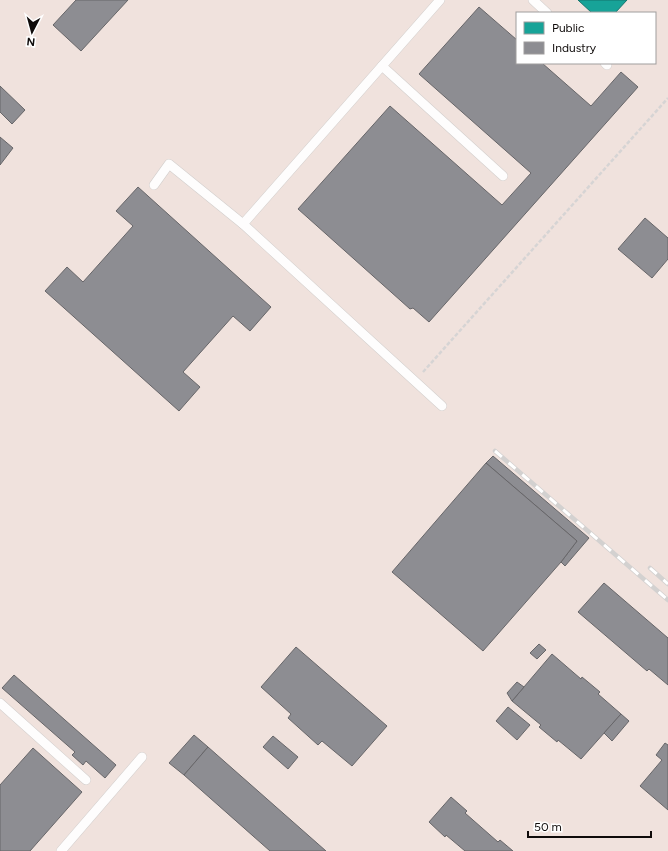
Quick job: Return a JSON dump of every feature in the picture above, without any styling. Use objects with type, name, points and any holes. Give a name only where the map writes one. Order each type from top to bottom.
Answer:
[{"type":"lane","points":[[243,224],[440,0]]},
{"type":"lane","points":[[533,0],[547,12]]},
{"type":"lane","points":[[382,66],[503,176]]},
{"type":"lane","points":[[154,185],[169,164],[243,224],[442,406]]},
{"type":"lane","points":[[0,703],[86,780]]},
{"type":"lane","points":[[61,851],[142,757]]},
{"type":"path","points":[[415,381],[668,98]]},
{"type":"shaded area","points":[[0,0],[668,0],[668,851],[0,851]]},
{"type":"building: Public","points":[[578,0],[627,0],[616,12],[591,12]]},
{"type":"building: Industry","points":[[76,0],[128,0],[81,51],[53,25]]},
{"type":"building: Industry","points":[[479,7],[516,39],[516,64],[543,64],[591,106],[621,72],[638,87],[429,322],[413,308],[410,309],[298,209],[390,106],[502,205],[531,173],[419,74]]},
{"type":"building: Industry","points":[[0,86],[25,110],[12,124],[0,112]]},
{"type":"building: Industry","points":[[0,137],[13,148],[0,165]]},
{"type":"building: Industry","points":[[138,187],[271,307],[250,331],[233,316],[183,372],[200,387],[179,411],[45,291],[67,267],[83,282],[133,226],[116,211]]},
{"type":"building: Industry","points":[[645,218],[668,238],[668,259],[652,278],[618,249]]},
{"type":"building: Industry","points":[[493,456],[589,538],[565,566],[561,562],[577,541],[486,463]]},
{"type":"building: Industry","points":[[486,463],[577,541],[561,562],[483,651],[392,572]]},
{"type":"building: Industry","points":[[604,583],[668,638],[668,685],[649,669],[647,671],[578,612]]},
{"type":"building: Industry","points":[[539,644],[546,650],[537,659],[530,653]]},
{"type":"building: Industry","points":[[296,647],[387,726],[352,766],[322,741],[318,745],[288,718],[291,714],[261,687]]},
{"type":"building: Industry","points":[[552,654],[581,679],[582,677],[600,692],[598,694],[621,714],[581,759],[539,727],[541,725],[512,701]]},
{"type":"building: Industry","points":[[14,675],[116,765],[105,778],[86,761],[83,765],[72,755],[75,752],[2,688]]},
{"type":"building: Industry","points":[[517,682],[524,687],[512,701],[507,693]]},
{"type":"building: Industry","points":[[508,707],[530,725],[517,740],[496,721]]},
{"type":"building: Industry","points":[[621,714],[629,721],[612,741],[604,733]]},
{"type":"building: Industry","points":[[194,735],[208,747],[184,775],[169,763]]},
{"type":"building: Industry","points":[[273,736],[298,757],[288,769],[263,747]]},
{"type":"building: Industry","points":[[665,743],[668,745],[668,810],[640,786],[662,760],[656,755]]},
{"type":"building: Industry","points":[[208,747],[326,851],[270,851],[184,775]]},
{"type":"building: Industry","points":[[33,748],[82,792],[30,851],[0,851],[0,785]]},
{"type":"building: Industry","points":[[451,797],[467,811],[465,813],[498,842],[500,840],[513,851],[465,851],[446,835],[445,837],[429,822]]},
{"type":"railway","points":[[495,451],[668,600]]},
{"type":"railway","points":[[650,568],[668,584]]}]
